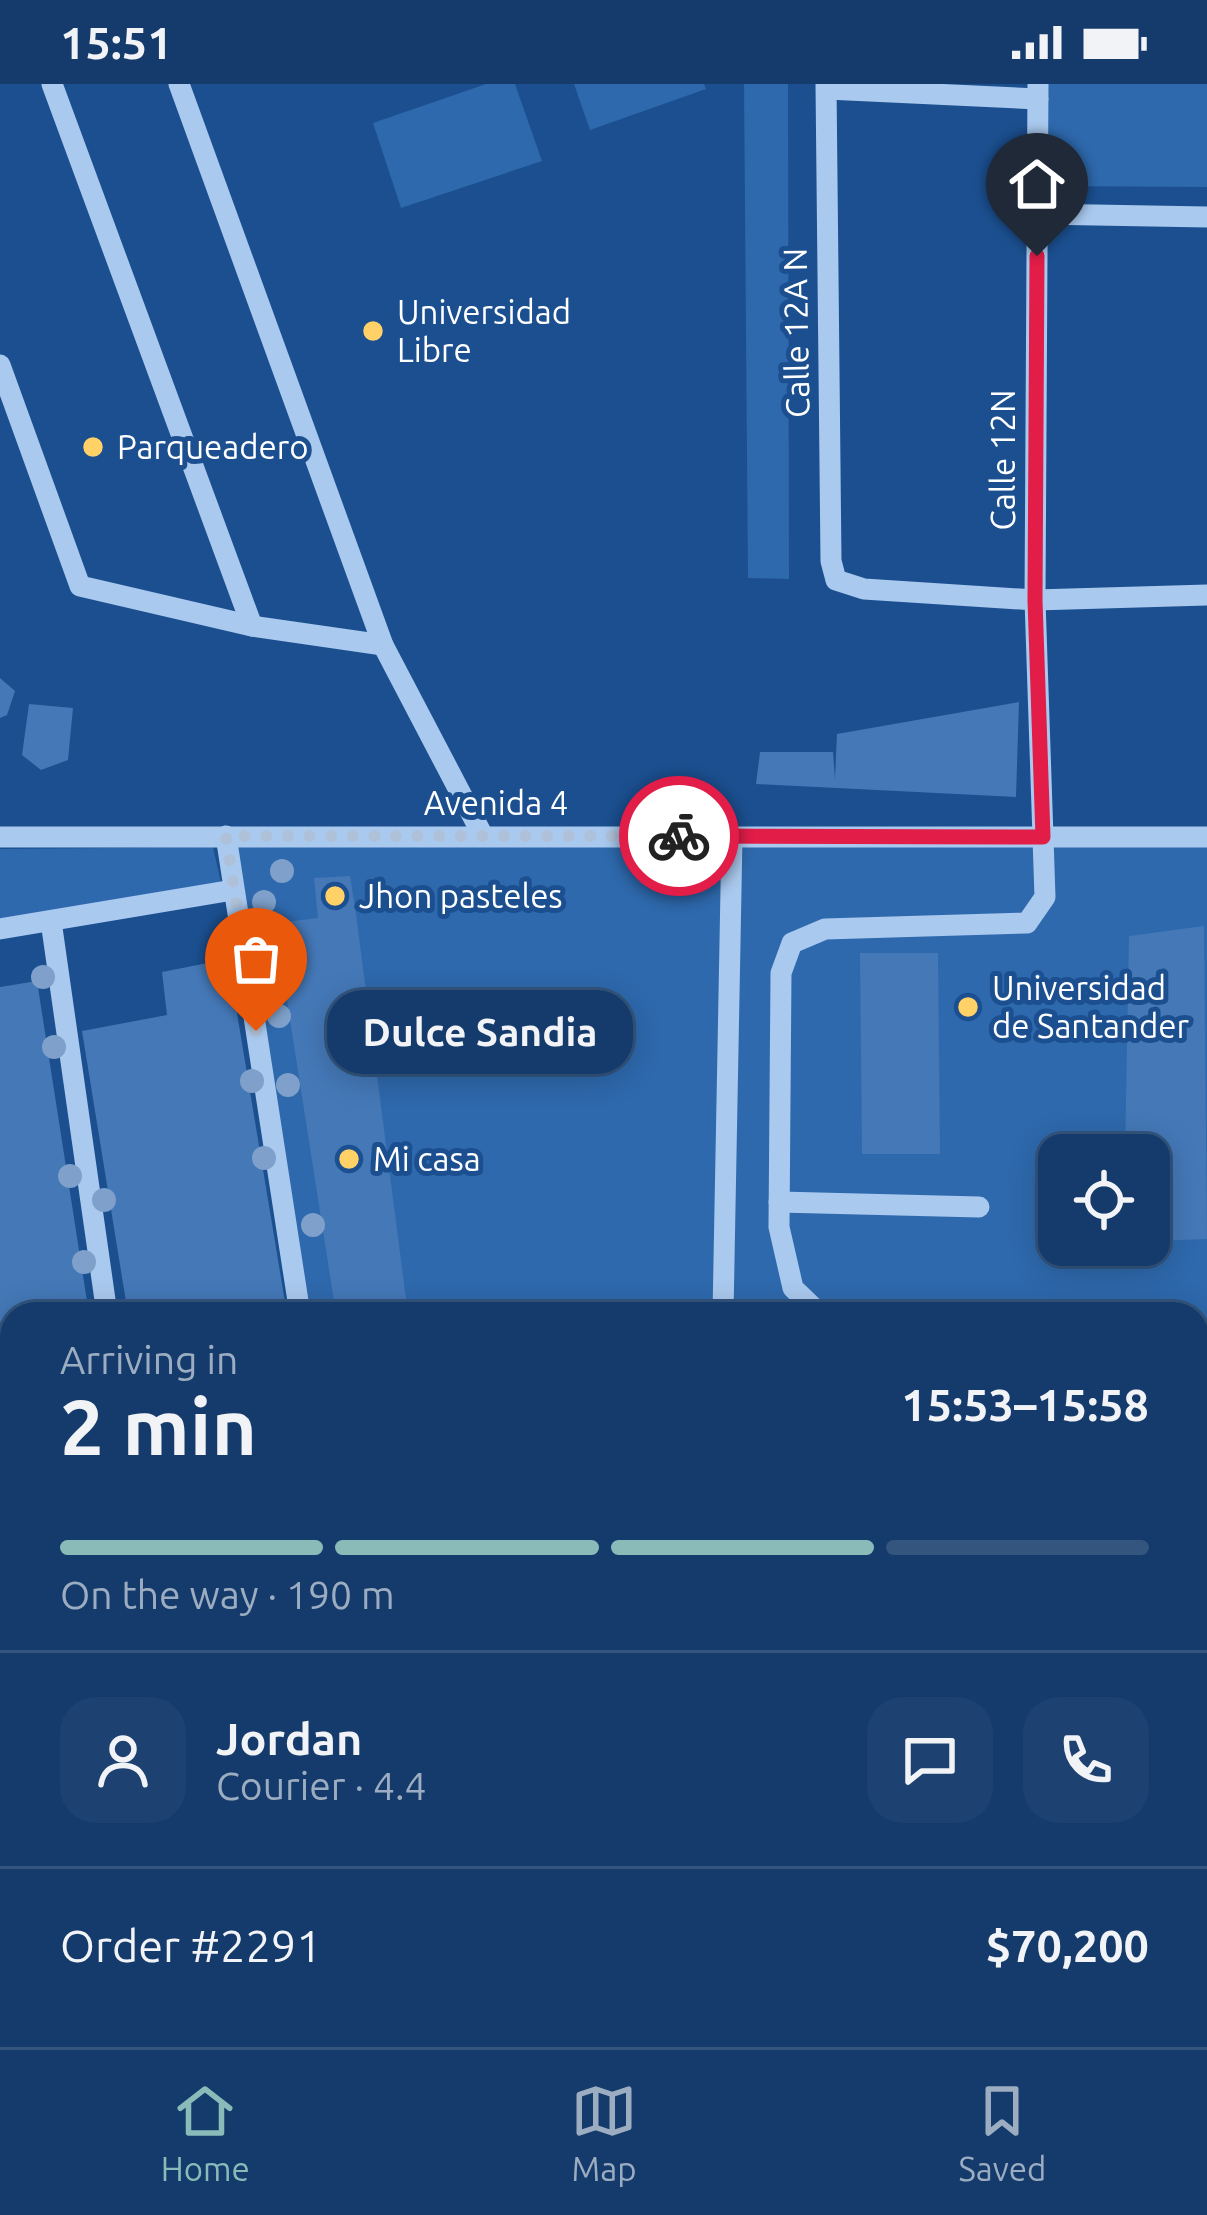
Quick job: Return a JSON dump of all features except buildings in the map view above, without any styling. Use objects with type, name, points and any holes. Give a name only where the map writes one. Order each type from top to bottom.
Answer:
[{"type":"street","points":[[52,84],[252,626]]},
{"type":"street","points":[[179,84],[383,645],[483,836]]},
{"type":"street","points":[[826,86],[1038,91]]},
{"type":"street","name":"Calle 12A N","points":[[826,86],[831,561],[836,580],[864,589],[1035,600]]},
{"type":"street","name":"Calle 12N","points":[[779,1202],[781,973],[792,943],[825,929],[1028,922],[1045,898],[1035,600],[1038,91]]},
{"type":"street","points":[[1038,214],[1207,217]]},
{"type":"street","points":[[0,365],[80,586],[252,626],[383,645]]},
{"type":"street","points":[[1035,600],[1207,596]]},
{"type":"street","points":[[226,836],[298,1302]]},
{"type":"street","points":[[723,1302],[733,836]]},
{"type":"street","name":"Avenida 4","points":[[0,837],[1207,837]]},
{"type":"street","points":[[0,929],[233,890]]},
{"type":"street","points":[[51,921],[105,1302]]},
{"type":"street","points":[[808,1302],[793,1288],[779,1227],[779,1202],[979,1207]]},
{"type":"shaded area","points":[[486,84],[515,84],[542,161],[401,208],[373,123]]},
{"type":"shaded area","points":[[574,84],[704,84],[706,89],[590,130]]},
{"type":"shaded area","points":[[744,84],[788,84],[789,579],[748,578]]},
{"type":"shaded area","points":[[1048,84],[1207,84],[1207,187],[1048,186]]},
{"type":"shaded area","points":[[1207,833],[1207,1302],[298,1302],[226,836]]},
{"type":"shaded area","points":[[213,847],[221,883],[0,919],[0,849]]},
{"type":"way so far","points":[[256,1031],[226,836],[679,836]]},
{"type":"place","name":"Universidad Libre","points":[[373,331]]},
{"type":"place","name":"Parqueadero","points":[[93,447]]},
{"type":"place","name":"Jhon pasteles","points":[[335,896]]},
{"type":"place","name":"Universidad de Santander","points":[[968,1007]]},
{"type":"place","name":"Dulce Sandia","points":[[256,1031]]},
{"type":"place","name":"Mi casa","points":[[349,1159]]},
{"type":"route","points":[[679,836],[1043,837],[1035,600],[1037,256]]}]
